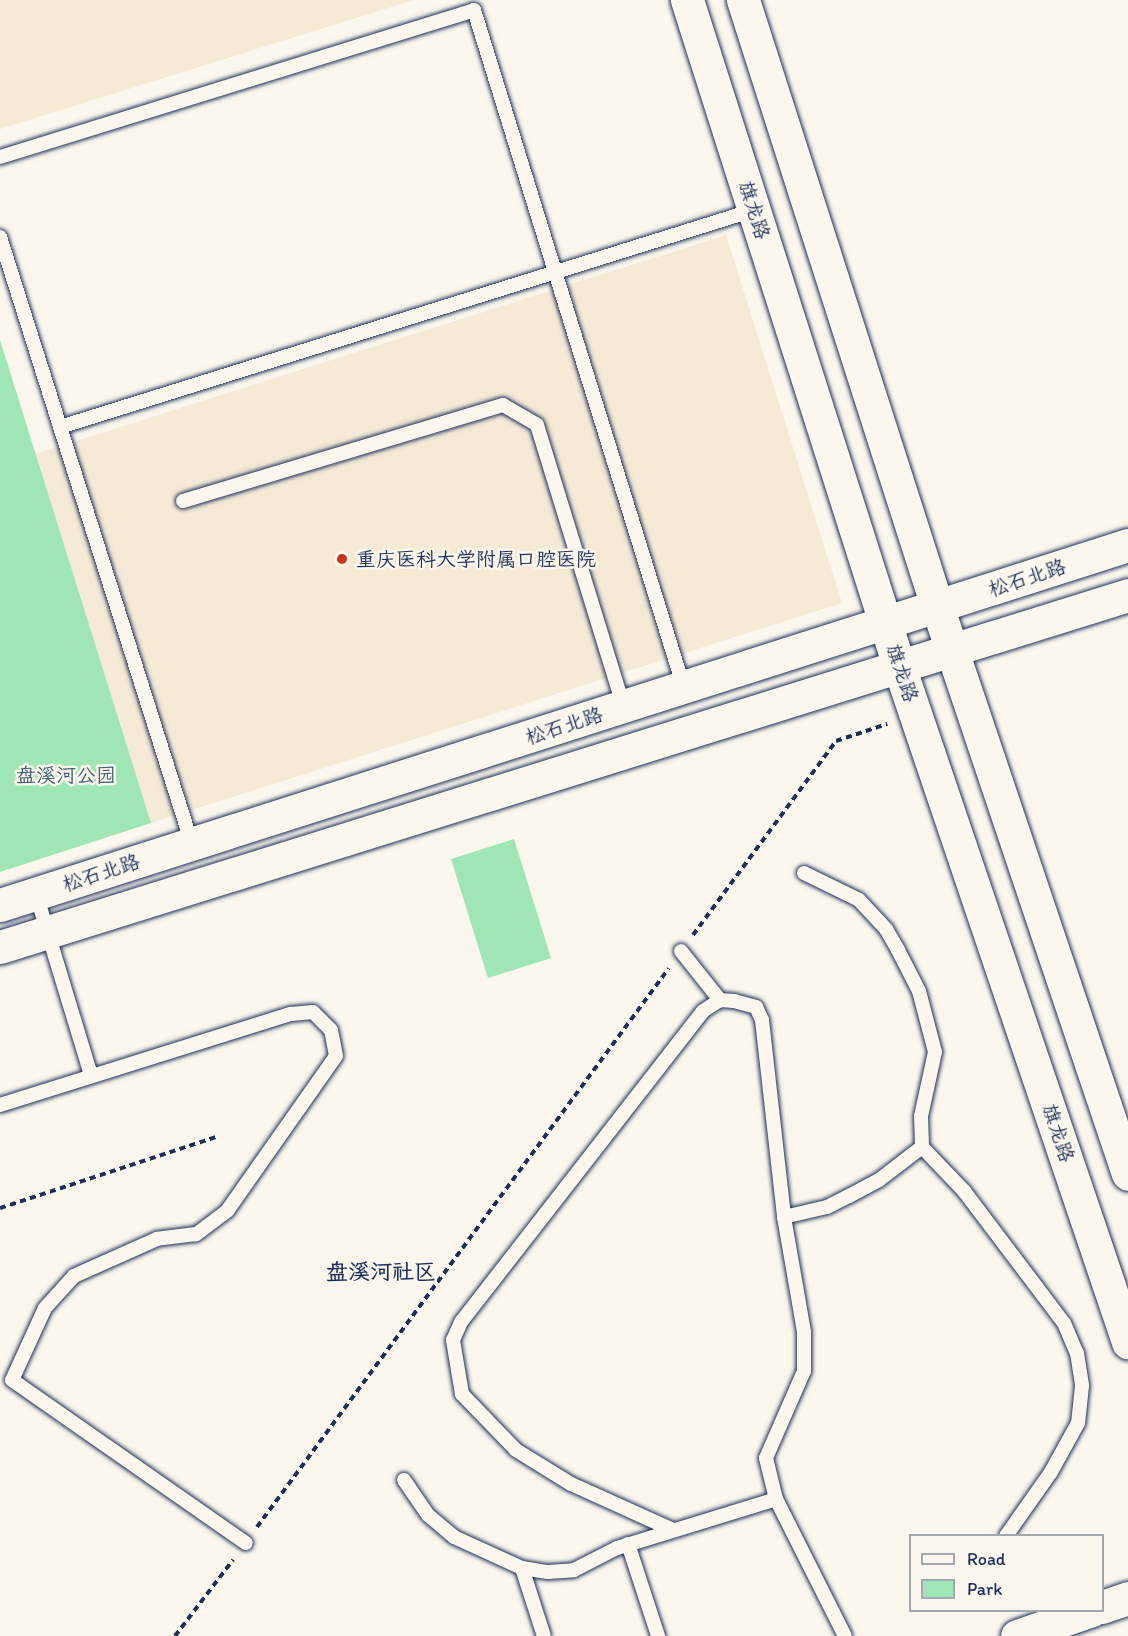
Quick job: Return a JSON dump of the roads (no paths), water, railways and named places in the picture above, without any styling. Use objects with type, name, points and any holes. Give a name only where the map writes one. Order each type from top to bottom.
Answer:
[{"type":"main road","name":"旗龙路","points":[[687,0],[900,669],[1128,1342]]},
{"type":"main road","points":[[743,0],[937,606],[1128,1174]]},
{"type":"main road","name":"松石北路","points":[[0,905],[1128,545]]},
{"type":"main road","name":"松石北路","points":[[0,947],[900,669],[1128,595]]},
{"type":"main road","points":[[1104,1606],[1128,1598]]},
{"type":"main road","points":[[1017,1636],[1089,1612]]},
{"type":"lane","points":[[0,157],[474,10],[684,688]]},
{"type":"lane","points":[[60,428],[754,210]]},
{"type":"lane","points":[[0,237],[192,844]]},
{"type":"lane","points":[[183,501],[502,405],[537,425],[624,707]]},
{"type":"lane","points":[[804,873],[859,900],[886,929],[919,991],[935,1052],[921,1116],[922,1147],[964,1191],[1064,1323],[1077,1353],[1082,1386],[1078,1423],[1051,1472],[1007,1534]]},
{"type":"lane","points":[[36,894],[91,1075]]},
{"type":"lane","points":[[681,951],[720,1000],[756,1007],[762,1020],[784,1217],[804,1332],[804,1371],[766,1458],[777,1499],[845,1636]]},
{"type":"lane","points":[[673,1530],[571,1484],[516,1450],[462,1394],[453,1340],[461,1322],[703,1011],[720,1000]]},
{"type":"lane","points":[[0,1105],[291,1014],[313,1012],[332,1030],[336,1056],[227,1211],[196,1234],[157,1239],[74,1276],[45,1308],[12,1380],[246,1543]]},
{"type":"lane","points":[[784,1217],[834,1203],[879,1180],[922,1147]]},
{"type":"lane","points":[[404,1480],[428,1515],[454,1537],[522,1568],[574,1570],[628,1544],[777,1499]]},
{"type":"lane","points":[[628,1544],[658,1636]]},
{"type":"lane","points":[[522,1568],[544,1636]]},
{"type":"place","name":"重庆医科大学附属口腔医院","points":[[342,559]]},
{"type":"district","name":"盘溪河社区","points":[[381,1272]]},
{"type":"park label","name":"盘溪河公园","points":[[66,775]]}]
